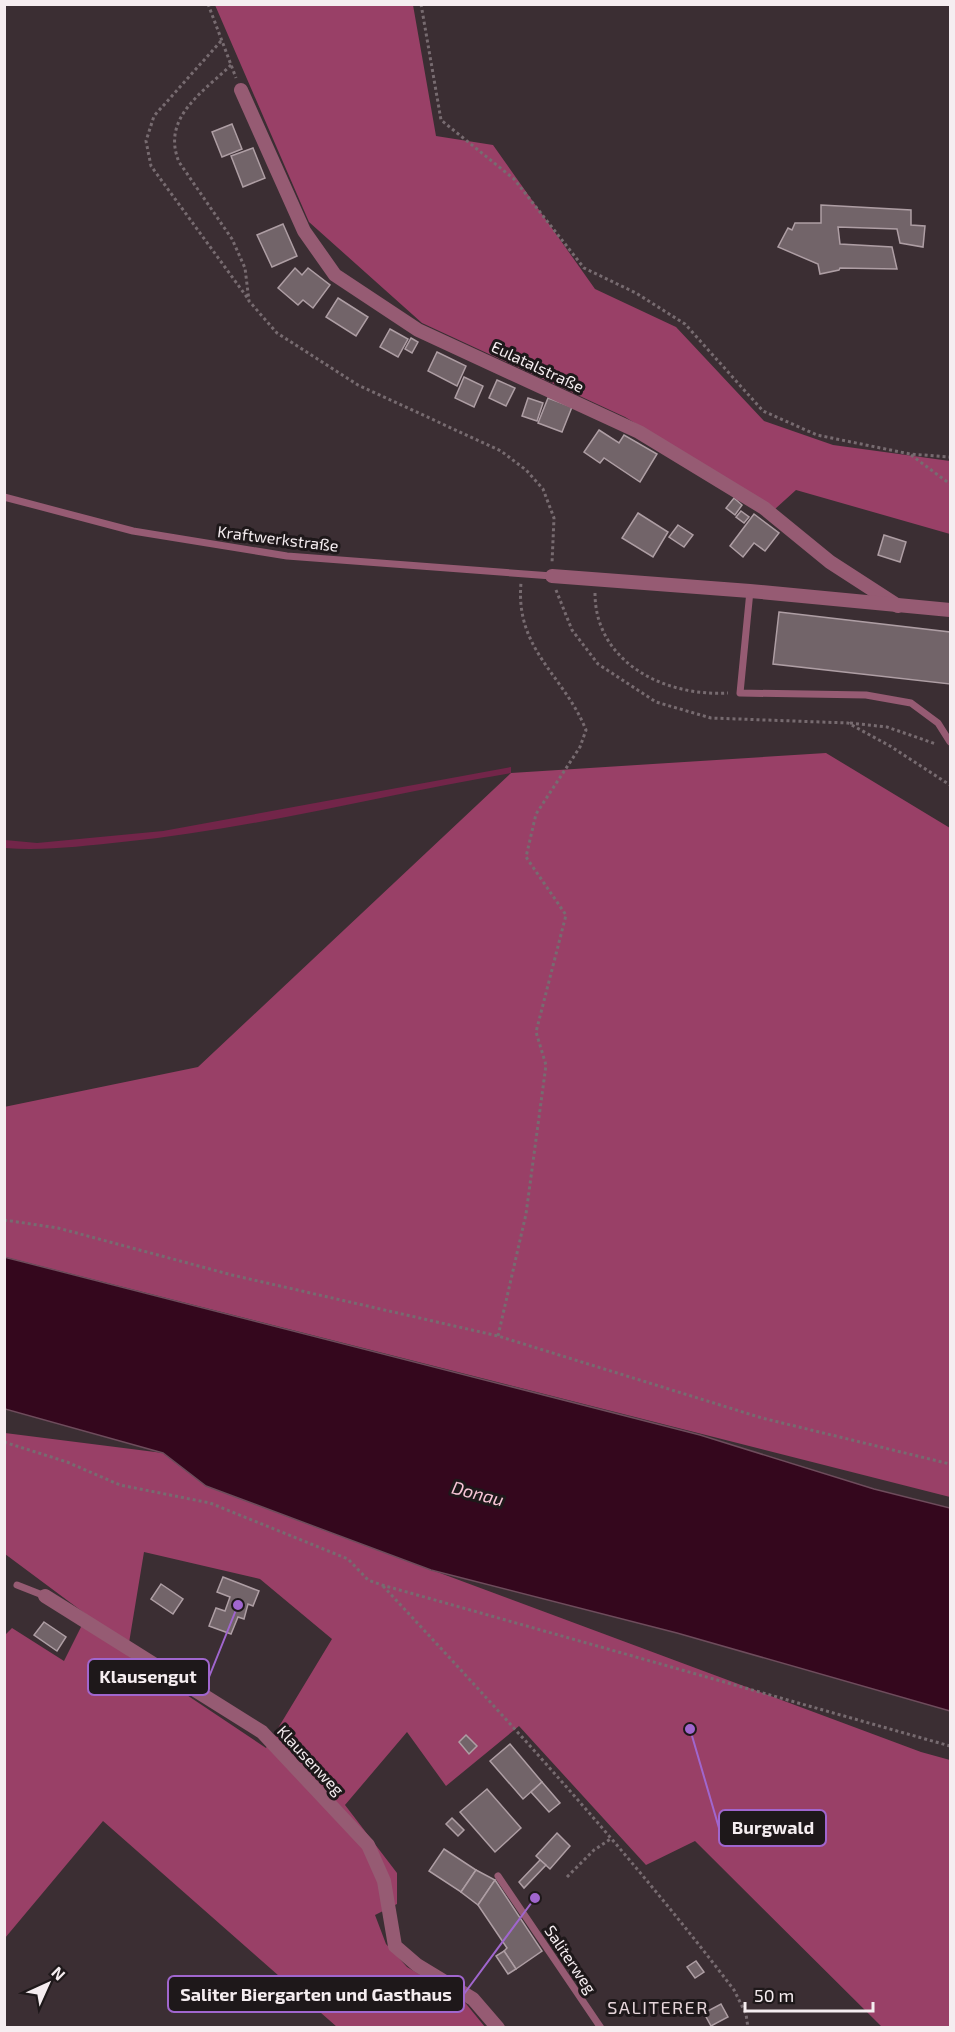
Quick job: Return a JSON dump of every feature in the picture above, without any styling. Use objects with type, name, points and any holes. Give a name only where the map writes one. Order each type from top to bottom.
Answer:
[{"type":"street","name":"Eulatalstraße","points":[[241,90],[304,231],[335,275],[418,330],[639,432],[764,508],[830,562],[898,606]]},
{"type":"street","name":"Eulatalstraße","points":[[552,576],[750,591],[951,610]]},
{"type":"street","name":"Klausenweg","points":[[45,1596],[262,1732],[368,1845],[384,1881],[395,1946],[417,1965],[472,1999],[498,2028]]},
{"type":"lane","name":"Kraftwerkstraße","points":[[4,497],[133,531],[287,556],[552,576]]},
{"type":"lane","points":[[750,591],[740,693],[866,695],[911,703],[938,723],[951,742]]},
{"type":"lane","name":"Klausenweg","points":[[17,1586],[45,1596]]},
{"type":"lane","name":"Saliterweg","points":[[498,1876],[601,2028]]},
{"type":"path","points":[[207,4],[241,90]]},
{"type":"path","points":[[421,4],[441,120],[514,179],[584,268],[636,293],[685,324],[763,411],[817,435],[910,454],[951,457]]},
{"type":"path","points":[[221,41],[154,116],[146,141],[151,166],[249,301],[277,333],[358,385],[501,451],[526,470],[543,489],[554,518],[552,576]]},
{"type":"path","points":[[231,65],[178,121],[172,135],[173,149],[179,162],[232,239],[245,268],[249,301]]},
{"type":"path","points":[[910,454],[951,484]]},
{"type":"path","points":[[498,1336],[526,1214],[546,1065],[536,1032],[566,915],[526,857],[536,814],[580,747],[586,730],[576,705],[531,643],[522,618],[520,595],[522,575]]},
{"type":"path","points":[[594,580],[599,624],[608,644],[622,660],[671,687],[709,694],[740,693]]},
{"type":"path","points":[[848,723],[887,727],[943,746]]},
{"type":"path","points":[[4,1220],[58,1228],[232,1275],[498,1336],[762,1418],[951,1464]]},
{"type":"path","points":[[4,1442],[67,1461],[120,1485],[210,1503],[348,1559],[368,1580],[382,1585],[951,1746]]},
{"type":"path","points":[[382,1585],[533,1748],[612,1838],[734,1990],[746,2014],[748,2028]]},
{"type":"path","points":[[567,1877],[594,1851],[612,1838]]},
{"type":"shaded area","points":[[215,5],[413,5],[436,136],[493,145],[595,289],[676,327],[764,421],[833,445],[950,461],[950,534],[796,490],[775,509],[625,417],[422,323],[309,222]]},
{"type":"shaded area","points":[[826,753],[950,828],[950,1497],[5,1257],[4,1107],[198,1067],[511,773]]},
{"type":"shaded area","points":[[511,767],[511,773],[220,829],[78,846],[5,848],[5,840],[37,843],[163,831]]},
{"type":"shaded area","points":[[5,1433],[163,1453],[206,1486],[921,1752],[950,1760],[950,2027],[882,2027],[695,1841],[646,1865],[519,1726],[446,1786],[407,1732],[345,1805],[397,1873],[397,1904],[375,1915],[386,1944],[407,1967],[463,2000],[485,2027],[337,2027],[103,1821],[5,1938],[5,1635],[12,1628],[64,1661],[87,1615],[5,1554]],"holes":[[[144,1552],[260,1579],[332,1639],[266,1748],[127,1655]]]},
{"type":"water","name":"Donau","points":[[4,1257],[700,1435],[874,1489],[950,1508],[950,1711],[677,1633],[431,1570],[206,1486],[163,1453],[5,1409]]},
{"type":"building","points":[[232,124],[242,149],[222,157],[212,132]]},
{"type":"building","points":[[253,148],[265,178],[243,187],[231,156]]},
{"type":"building","points":[[821,205],[911,210],[911,225],[925,226],[923,247],[900,243],[897,229],[838,227],[840,244],[892,247],[897,269],[840,268],[820,274],[818,264],[778,247],[788,228],[792,230],[795,223],[821,223]]},
{"type":"building","points":[[283,224],[297,256],[272,267],[257,235]]},
{"type":"building","points":[[295,268],[302,275],[308,268],[330,285],[313,308],[303,300],[298,305],[278,288]]},
{"type":"building","points":[[338,298],[368,317],[356,336],[326,317]]},
{"type":"building","points":[[390,329],[408,339],[398,357],[380,347]]},
{"type":"building","points":[[411,338],[418,342],[412,353],[405,349]]},
{"type":"building","points":[[437,352],[466,366],[457,386],[428,371]]},
{"type":"building","points":[[464,377],[483,386],[474,407],[455,398]]},
{"type":"building","points":[[497,380],[515,388],[506,406],[489,398]]},
{"type":"building","points":[[528,398],[543,403],[537,421],[522,416]]},
{"type":"building","points":[[548,398],[572,407],[562,432],[538,423]]},
{"type":"building","points":[[599,430],[619,443],[624,435],[657,454],[640,482],[604,458],[600,463],[584,452]]},
{"type":"building","points":[[734,498],[742,505],[735,515],[726,508]]},
{"type":"building","points":[[741,511],[749,517],[744,523],[736,517]]},
{"type":"building","points":[[638,513],[668,532],[653,557],[622,538]]},
{"type":"building","points":[[754,514],[779,533],[765,551],[754,543],[743,557],[730,546]]},
{"type":"building","points":[[678,525],[693,535],[684,547],[669,537]]},
{"type":"building","points":[[884,535],[906,542],[900,562],[878,555]]},
{"type":"building","points":[[779,612],[950,632],[950,684],[773,664]]},
{"type":"building","points":[[223,1577],[259,1591],[253,1606],[248,1604],[244,1619],[238,1617],[231,1634],[209,1626],[216,1608],[225,1611],[230,1597],[217,1592]]},
{"type":"building","points":[[161,1584],[183,1599],[173,1614],[151,1599]]},
{"type":"building","points":[[44,1622],[66,1637],[57,1651],[34,1635]]},
{"type":"building","points":[[466,1735],[477,1746],[469,1754],[459,1742]]},
{"type":"building","points":[[510,1744],[542,1782],[523,1799],[490,1761]]},
{"type":"building","points":[[542,1782],[560,1803],[549,1812],[531,1792]]},
{"type":"building","points":[[487,1789],[521,1828],[495,1852],[460,1812]]},
{"type":"building","points":[[452,1818],[464,1830],[458,1836],[446,1824]]},
{"type":"building","points":[[557,1833],[570,1846],[550,1869],[536,1856]]},
{"type":"building","points":[[444,1849],[476,1870],[461,1892],[429,1871]]},
{"type":"building","points":[[540,1860],[546,1865],[524,1888],[519,1882]]},
{"type":"building","points":[[476,1870],[495,1880],[478,1905],[461,1892]]},
{"type":"building","points":[[495,1880],[542,1951],[516,1969],[504,1951],[507,1948],[478,1905]]},
{"type":"building","points":[[504,1951],[516,1969],[508,1974],[496,1956]]},
{"type":"building","points":[[696,1961],[704,1972],[695,1978],[687,1967]]},
{"type":"building","points":[[721,2004],[728,2017],[711,2026],[704,2013]]},
{"type":"place","name":"Klausengut","points":[[238,1605]]},
{"type":"place","name":"Burgwald","points":[[690,1729]]},
{"type":"place","name":"Saliter Biergarten und Gasthaus","points":[[535,1898]]},
{"type":"district","name":"SALITERER","points":[[658,2007]]}]
